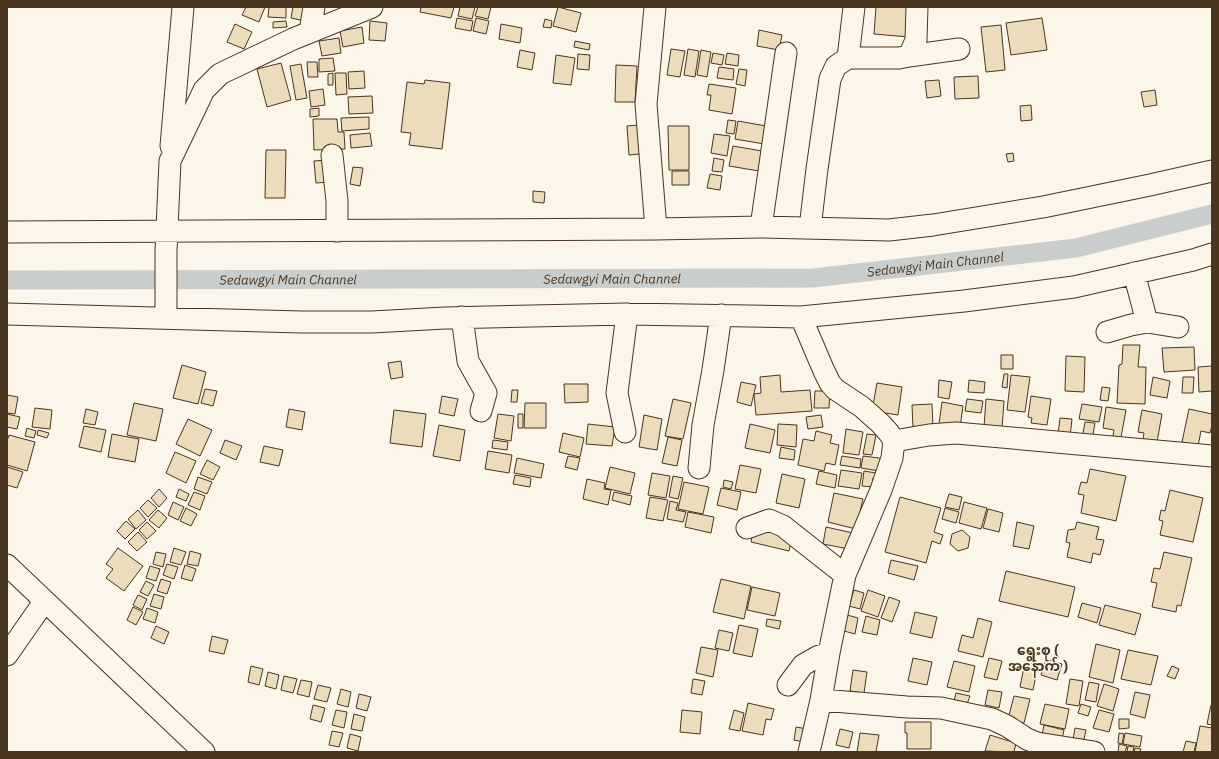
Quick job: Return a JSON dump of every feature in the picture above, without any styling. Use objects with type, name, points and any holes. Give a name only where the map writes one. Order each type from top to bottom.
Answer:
[{"type":"street","points":[[165,309],[170,161],[183,7]]},
{"type":"street","points":[[293,39],[313,16],[331,15],[334,7]]},
{"type":"street","points":[[170,161],[204,90],[220,74],[293,39],[372,7]]},
{"type":"street","points":[[655,7],[646,104],[656,229]]},
{"type":"street","points":[[848,58],[854,7]]},
{"type":"street","points":[[909,56],[916,40],[917,7]]},
{"type":"street","points":[[810,228],[830,80],[836,66],[848,58],[899,58],[959,49]]},
{"type":"street","points":[[761,227],[786,53]]},
{"type":"street","points":[[332,155],[337,201],[337,230]]},
{"type":"street","points":[[7,232],[167,241],[337,230],[656,229],[761,227],[889,230],[933,225],[1042,207],[1212,171]]},
{"type":"street","points":[[7,314],[165,309],[302,322],[372,322],[462,317],[627,314],[801,318],[964,301],[1066,288],[1134,274],[1194,260],[1212,254]]},
{"type":"street","points":[[1134,274],[1147,322]]},
{"type":"street","points":[[624,432],[617,393],[627,314]]},
{"type":"street","points":[[699,468],[704,425],[721,316]]},
{"type":"street","points":[[462,317],[468,362],[486,393],[481,411]]},
{"type":"street","points":[[801,318],[824,371],[835,390],[862,407],[881,424],[894,441],[892,458],[881,490],[845,575],[821,700],[809,752]]},
{"type":"street","points":[[1107,332],[1147,322],[1178,327]]},
{"type":"street","points":[[894,441],[929,435],[956,433],[1212,456]]},
{"type":"street","points":[[747,528],[769,520],[783,526],[845,575]]},
{"type":"street","points":[[7,565],[44,602],[204,752]]},
{"type":"street","points":[[7,655],[44,602]]},
{"type":"street","points":[[788,685],[803,665],[817,657],[829,653]]},
{"type":"street","points":[[821,700],[907,707],[941,708],[992,719],[1018,743],[1037,743],[1094,752]]},
{"type":"building","points":[[246,7],[265,7],[259,22],[242,15]]},
{"type":"building","points":[[269,7],[286,7],[286,18],[268,17]]},
{"type":"building","points":[[293,7],[312,7],[309,22],[291,18]]},
{"type":"building","points":[[421,7],[454,7],[451,18],[420,12]]},
{"type":"building","points":[[460,7],[475,7],[472,19],[458,16]]},
{"type":"building","points":[[478,7],[491,7],[488,19],[475,16]]},
{"type":"building","points":[[558,7],[581,13],[576,32],[553,26]]},
{"type":"building","points":[[876,7],[912,7],[909,37],[874,34]]},
{"type":"building","points":[[457,18],[473,21],[471,31],[455,28]]},
{"type":"building","points":[[476,18],[489,21],[486,34],[473,31]]},
{"type":"building","points":[[1042,18],[1047,50],[1011,55],[1006,23]]},
{"type":"building","points":[[545,19],[552,21],[551,28],[543,27]]},
{"type":"building","points":[[286,21],[287,27],[273,28],[273,22]]},
{"type":"building","points":[[370,21],[387,23],[385,41],[369,40]]},
{"type":"building","points":[[235,24],[252,32],[244,49],[227,42]]},
{"type":"building","points":[[501,24],[522,28],[520,43],[499,39]]},
{"type":"building","points":[[1001,25],[1005,70],[986,72],[981,27]]},
{"type":"building","points":[[362,27],[364,43],[343,47],[340,31]]},
{"type":"building","points":[[759,30],[782,35],[779,50],[757,46]]},
{"type":"building","points":[[339,38],[341,53],[322,56],[319,41]]},
{"type":"building","points":[[575,41],[590,44],[589,50],[574,47]]},
{"type":"building","points":[[671,49],[685,51],[680,77],[667,75]]},
{"type":"building","points":[[688,49],[699,51],[695,77],[684,75]]},
{"type":"building","points":[[520,50],[535,53],[532,70],[517,67]]},
{"type":"building","points":[[701,50],[711,52],[707,77],[697,75]]},
{"type":"building","points":[[713,53],[724,55],[722,65],[711,63]]},
{"type":"building","points":[[727,53],[739,55],[738,66],[725,64]]},
{"type":"building","points":[[578,54],[590,55],[589,70],[577,69]]},
{"type":"building","points":[[556,55],[575,58],[571,85],[553,83]]},
{"type":"building","points":[[333,58],[335,71],[319,72],[319,59]]},
{"type":"building","points":[[307,62],[317,62],[318,77],[308,77]]},
{"type":"building","points":[[281,63],[291,100],[267,107],[257,69]]},
{"type":"building","points":[[301,64],[307,98],[296,100],[290,66]]},
{"type":"building","points":[[616,65],[637,66],[635,102],[615,102]]},
{"type":"building","points":[[719,67],[734,69],[733,80],[717,78]]},
{"type":"building","points":[[739,69],[747,70],[745,86],[736,84]]},
{"type":"building","points":[[364,71],[365,88],[349,89],[348,72]]},
{"type":"building","points":[[333,73],[333,85],[328,85],[328,74]]},
{"type":"building","points":[[335,73],[346,73],[347,94],[336,95]]},
{"type":"building","points":[[978,76],[979,98],[955,99],[954,77]]},
{"type":"building","points":[[425,80],[450,83],[442,149],[409,145],[411,133],[401,132],[407,82],[424,84]]},
{"type":"building","points":[[939,80],[941,96],[927,98],[925,81]]},
{"type":"building","points":[[709,84],[736,88],[732,114],[709,110],[711,95],[707,95]]},
{"type":"building","points":[[323,89],[325,105],[311,107],[309,91]]},
{"type":"building","points":[[1155,90],[1157,105],[1144,107],[1141,92]]},
{"type":"building","points":[[372,96],[373,113],[349,114],[348,97]]},
{"type":"building","points":[[1031,105],[1032,120],[1021,121],[1020,106]]},
{"type":"building","points":[[319,108],[319,116],[310,117],[310,109]]},
{"type":"building","points":[[369,117],[369,129],[342,131],[341,118]]},
{"type":"building","points":[[313,119],[337,119],[338,132],[344,132],[345,149],[314,150]]},
{"type":"building","points":[[728,120],[736,121],[734,134],[726,133]]},
{"type":"building","points":[[738,121],[766,126],[764,144],[735,139]]},
{"type":"building","points":[[638,125],[640,154],[629,155],[627,126]]},
{"type":"building","points":[[668,126],[689,126],[689,170],[669,170]]},
{"type":"building","points":[[370,133],[372,146],[351,148],[350,135]]},
{"type":"building","points":[[714,134],[730,136],[727,156],[711,153]]},
{"type":"building","points":[[733,146],[762,151],[759,171],[729,166]]},
{"type":"building","points":[[266,150],[286,150],[285,198],[265,198]]},
{"type":"building","points":[[1013,153],[1014,161],[1008,162],[1006,154]]},
{"type":"building","points":[[714,158],[724,160],[722,172],[712,171]]},
{"type":"building","points":[[327,160],[329,182],[316,183],[314,161]]},
{"type":"building","points":[[353,167],[363,168],[360,186],[350,184]]},
{"type":"building","points":[[672,171],[689,171],[689,185],[672,185]]},
{"type":"building","points":[[710,174],[722,176],[720,190],[707,188]]},
{"type":"building","points":[[533,191],[545,192],[544,203],[533,202]]},
{"type":"building","points":[[1123,345],[1140,345],[1138,367],[1146,367],[1145,404],[1117,403],[1119,365],[1122,364]]},
{"type":"building","points":[[1194,347],[1195,370],[1164,372],[1162,348]]},
{"type":"building","points":[[1001,355],[1013,355],[1013,369],[1001,369]]},
{"type":"building","points":[[1066,356],[1085,357],[1084,392],[1065,391]]},
{"type":"building","points":[[401,361],[403,377],[391,379],[388,363]]},
{"type":"building","points":[[182,365],[206,372],[198,404],[173,398]]},
{"type":"building","points":[[1212,366],[1212,391],[1199,392],[1198,367]]},
{"type":"building","points":[[1004,374],[1008,374],[1007,388],[1002,387]]},
{"type":"building","points":[[780,375],[781,392],[810,390],[812,411],[756,415],[754,394],[761,393],[760,377]]},
{"type":"building","points":[[1011,375],[1030,377],[1025,412],[1007,410]]},
{"type":"building","points":[[1153,377],[1170,381],[1167,398],[1150,395]]},
{"type":"building","points":[[1183,377],[1194,377],[1193,393],[1182,393]]},
{"type":"building","points":[[939,380],[952,382],[949,399],[938,397]]},
{"type":"building","points":[[969,380],[985,382],[984,393],[968,392]]},
{"type":"building","points":[[741,382],[756,385],[751,406],[737,402]]},
{"type":"building","points":[[877,383],[902,387],[898,415],[872,411]]},
{"type":"building","points":[[564,384],[588,384],[588,402],[565,403]]},
{"type":"building","points":[[1102,387],[1110,388],[1108,401],[1100,400]]},
{"type":"building","points":[[205,389],[217,391],[213,406],[201,403]]},
{"type":"building","points":[[512,390],[518,390],[517,402],[511,402]]},
{"type":"building","points":[[815,391],[830,391],[829,408],[814,408]]},
{"type":"building","points":[[7,395],[18,397],[15,414],[7,413]]},
{"type":"building","points":[[442,396],[458,399],[454,416],[439,413]]},
{"type":"building","points":[[1031,396],[1051,399],[1047,425],[1031,423],[1032,418],[1028,417]]},
{"type":"building","points":[[673,399],[691,403],[683,439],[665,436]]},
{"type":"building","points":[[967,399],[983,401],[981,413],[965,411]]},
{"type":"building","points":[[986,399],[1004,401],[1002,429],[984,427]]},
{"type":"building","points":[[942,402],[963,406],[960,428],[939,424]]},
{"type":"building","points":[[134,403],[163,409],[156,441],[127,435]]},
{"type":"building","points":[[525,403],[546,403],[546,428],[524,428]]},
{"type":"building","points":[[932,404],[933,427],[913,428],[912,405]]},
{"type":"building","points":[[1082,404],[1102,407],[1099,422],[1079,419]]},
{"type":"building","points":[[1106,407],[1126,410],[1120,443],[1112,442],[1114,430],[1103,428]]},
{"type":"building","points":[[35,408],[52,410],[50,429],[32,427]]},
{"type":"building","points":[[86,409],[98,412],[95,425],[83,423]]},
{"type":"building","points":[[289,409],[305,412],[302,430],[286,427]]},
{"type":"building","points":[[1189,409],[1212,414],[1210,433],[1201,431],[1198,446],[1182,442]]},
{"type":"building","points":[[394,410],[426,414],[422,447],[390,443]]},
{"type":"building","points":[[1142,410],[1162,414],[1157,442],[1143,439],[1144,433],[1138,432]]},
{"type":"building","points":[[7,414],[20,417],[17,429],[7,427]]},
{"type":"building","points":[[498,414],[514,416],[511,441],[494,438]]},
{"type":"building","points":[[518,414],[523,414],[523,428],[518,428]]},
{"type":"building","points":[[644,415],[662,419],[657,450],[639,447]]},
{"type":"building","points":[[821,415],[823,427],[808,429],[806,417]]},
{"type":"building","points":[[1060,418],[1072,419],[1070,437],[1058,435]]},
{"type":"building","points":[[188,419],[212,430],[200,456],[176,444]]},
{"type":"building","points":[[1085,422],[1095,423],[1092,440],[1082,439]]},
{"type":"building","points":[[588,424],[615,427],[612,446],[586,444]]},
{"type":"building","points":[[750,424],[775,430],[770,453],[745,448]]},
{"type":"building","points":[[778,424],[797,425],[796,447],[777,445]]},
{"type":"building","points":[[439,425],[465,430],[460,461],[433,456]]},
{"type":"building","points":[[84,426],[106,430],[101,452],[79,447]]},
{"type":"building","points":[[27,428],[36,431],[34,438],[25,436]]},
{"type":"building","points":[[846,429],[863,432],[859,455],[843,453]]},
{"type":"building","points":[[38,430],[49,433],[47,438],[37,435]]},
{"type":"building","points":[[816,431],[832,435],[830,443],[839,445],[835,465],[826,463],[824,471],[798,465],[803,439],[814,441]]},
{"type":"building","points":[[563,433],[584,438],[580,457],[559,452]]},
{"type":"building","points":[[112,434],[139,439],[135,462],[108,457]]},
{"type":"building","points":[[867,434],[876,435],[872,455],[863,454]]},
{"type":"building","points":[[9,435],[35,442],[27,471],[7,465],[7,441]]},
{"type":"building","points":[[668,437],[682,440],[677,466],[662,463]]},
{"type":"building","points":[[225,440],[242,446],[236,460],[220,453]]},
{"type":"building","points":[[493,440],[508,442],[507,450],[492,448]]},
{"type":"building","points":[[264,446],[283,450],[279,466],[260,462]]},
{"type":"building","points":[[781,447],[795,450],[794,460],[779,458]]},
{"type":"building","points":[[488,451],[512,455],[509,473],[485,469]]},
{"type":"building","points":[[175,452],[196,461],[186,483],[166,473]]},
{"type":"building","points":[[568,456],[580,458],[577,470],[565,467]]},
{"type":"building","points":[[842,456],[861,459],[860,468],[840,465]]},
{"type":"building","points":[[863,456],[887,459],[885,472],[861,468]]},
{"type":"building","points":[[517,458],[544,464],[541,478],[514,473]]},
{"type":"building","points":[[207,460],[220,467],[213,480],[200,474]]},
{"type":"building","points":[[740,465],[761,469],[756,493],[735,489]]},
{"type":"building","points":[[7,467],[23,472],[17,488],[7,485]]},
{"type":"building","points":[[610,467],[635,473],[630,494],[605,488]]},
{"type":"building","points":[[1090,469],[1126,476],[1116,521],[1081,513],[1084,495],[1078,494],[1081,482],[1087,483]]},
{"type":"building","points":[[841,470],[862,473],[859,489],[838,486]]},
{"type":"building","points":[[819,471],[837,475],[835,488],[816,484]]},
{"type":"building","points":[[864,471],[882,474],[881,480],[873,478],[872,487],[862,486]]},
{"type":"building","points":[[652,473],[670,476],[666,498],[648,495]]},
{"type":"building","points":[[782,474],[805,479],[799,508],[776,503]]},
{"type":"building","points":[[515,475],[531,478],[530,487],[513,484]]},
{"type":"building","points":[[673,476],[683,478],[678,499],[669,497]]},
{"type":"building","points":[[198,477],[212,482],[207,494],[194,489]]},
{"type":"building","points":[[587,479],[605,483],[604,489],[611,490],[608,505],[583,499]]},
{"type":"building","points":[[724,480],[733,482],[731,489],[723,487]]},
{"type":"building","points":[[684,482],[709,487],[703,514],[678,509]]},
{"type":"building","points":[[721,488],[741,492],[737,510],[717,505]]},
{"type":"building","points":[[159,489],[167,498],[159,507],[151,498]]},
{"type":"building","points":[[179,489],[189,494],[186,501],[176,497]]},
{"type":"building","points":[[1170,490],[1203,498],[1193,542],[1160,535],[1163,521],[1159,520],[1161,510],[1165,511]]},
{"type":"building","points":[[194,492],[205,496],[200,510],[188,505]]},
{"type":"building","points":[[614,492],[632,496],[630,505],[612,500]]},
{"type":"building","points":[[834,493],[863,499],[856,529],[828,522]]},
{"type":"building","points":[[949,494],[962,497],[959,510],[945,507]]},
{"type":"building","points":[[650,497],[668,500],[663,521],[646,518]]},
{"type":"building","points":[[900,497],[941,508],[934,532],[943,535],[940,544],[932,541],[926,563],[885,552]]},
{"type":"building","points":[[148,500],[157,508],[148,517],[140,508]]},
{"type":"building","points":[[670,501],[678,503],[676,510],[686,512],[683,522],[667,519]]},
{"type":"building","points":[[173,502],[184,507],[178,520],[168,515]]},
{"type":"building","points":[[964,502],[987,508],[981,529],[959,523]]},
{"type":"building","points":[[186,508],[197,514],[191,526],[180,521]]},
{"type":"building","points":[[945,508],[959,512],[956,523],[942,519]]},
{"type":"building","points":[[988,509],[1003,513],[999,532],[983,528]]},
{"type":"building","points":[[138,510],[146,520],[136,529],[128,519]]},
{"type":"building","points":[[158,510],[167,518],[159,528],[149,520]]},
{"type":"building","points":[[688,512],[714,517],[711,533],[685,527]]},
{"type":"building","points":[[126,521],[135,529],[125,539],[117,531]]},
{"type":"building","points":[[147,522],[156,531],[147,539],[139,530]]},
{"type":"building","points":[[1017,522],[1034,526],[1029,549],[1013,546]]},
{"type":"building","points":[[1077,522],[1099,527],[1096,539],[1104,540],[1100,555],[1093,553],[1091,563],[1067,557],[1070,543],[1066,542],[1068,530],[1075,529]]},
{"type":"building","points":[[754,527],[793,535],[789,551],[751,542]]},
{"type":"building","points":[[826,527],[853,533],[849,549],[823,544]]},
{"type":"building","points":[[962,530],[970,537],[968,548],[958,551],[950,544],[952,534]]},
{"type":"building","points":[[138,532],[147,542],[137,551],[128,542]]},
{"type":"building","points":[[118,548],[143,566],[124,591],[106,578],[113,569],[106,564]]},
{"type":"building","points":[[174,548],[186,552],[181,565],[170,562]]},
{"type":"building","points":[[190,551],[201,554],[198,566],[187,564]]},
{"type":"building","points":[[156,552],[166,554],[163,567],[153,564]]},
{"type":"building","points":[[1164,552],[1192,558],[1181,606],[1177,605],[1176,612],[1152,607],[1157,583],[1151,582],[1154,568],[1160,569]]},
{"type":"building","points":[[891,560],[918,566],[914,580],[888,573]]},
{"type":"building","points":[[167,564],[178,567],[174,579],[163,575]]},
{"type":"building","points":[[185,565],[196,569],[192,581],[181,578]]},
{"type":"building","points":[[150,566],[160,569],[156,581],[146,578]]},
{"type":"building","points":[[1006,571],[1075,587],[1068,617],[999,601]]},
{"type":"building","points":[[161,579],[171,582],[167,594],[157,591]]},
{"type":"building","points":[[721,579],[751,586],[744,619],[713,612]]},
{"type":"building","points":[[146,581],[154,585],[148,596],[140,592]]},
{"type":"building","points":[[752,587],[780,593],[775,616],[747,610]]},
{"type":"building","points":[[854,590],[864,593],[860,609],[849,606]]},
{"type":"building","points":[[868,590],[885,596],[878,617],[861,611]]},
{"type":"building","points":[[154,594],[164,597],[161,609],[150,606]]},
{"type":"building","points":[[138,595],[147,599],[142,610],[133,605]]},
{"type":"building","points":[[889,597],[900,601],[892,622],[881,618]]},
{"type":"building","points":[[1082,603],[1101,608],[1097,623],[1078,617]]},
{"type":"building","points":[[1105,605],[1141,614],[1135,635],[1099,625]]},
{"type":"building","points":[[133,607],[143,612],[136,625],[127,620]]},
{"type":"building","points":[[147,608],[158,612],[155,623],[143,619]]},
{"type":"building","points":[[915,612],[937,617],[932,638],[910,633]]},
{"type":"building","points":[[847,615],[858,618],[855,634],[844,631]]},
{"type":"building","points":[[866,616],[880,620],[877,635],[862,632]]},
{"type":"building","points":[[978,618],[992,622],[983,657],[958,651],[962,635],[973,638]]},
{"type":"building","points":[[767,619],[781,621],[779,629],[766,626]]},
{"type":"building","points":[[739,625],[758,629],[752,657],[733,653]]},
{"type":"building","points":[[156,626],[169,632],[164,644],[151,638]]},
{"type":"building","points":[[719,630],[733,633],[729,651],[715,648]]},
{"type":"building","points":[[212,636],[228,640],[224,654],[209,651]]},
{"type":"building","points":[[1096,644],[1120,650],[1113,683],[1089,677]]},
{"type":"building","points":[[701,647],[718,650],[713,677],[696,673]]},
{"type":"building","points":[[1128,650],[1158,656],[1151,685],[1121,679]]},
{"type":"building","points":[[913,658],[932,662],[927,685],[908,681]]},
{"type":"building","points":[[989,658],[1002,661],[997,680],[984,677]]},
{"type":"building","points":[[1046,659],[1062,664],[1057,680],[1041,675]]},
{"type":"building","points":[[954,661],[975,666],[969,692],[947,687]]},
{"type":"building","points":[[1025,662],[1038,665],[1033,690],[1020,687]]},
{"type":"building","points":[[251,666],[263,669],[259,685],[248,682]]},
{"type":"building","points":[[1172,666],[1179,669],[1175,679],[1167,676]]},
{"type":"building","points":[[853,670],[867,672],[864,693],[850,691]]},
{"type":"building","points":[[268,672],[279,675],[276,689],[265,686]]},
{"type":"building","points":[[284,676],[297,679],[293,693],[281,690]]},
{"type":"building","points":[[693,679],[705,681],[702,695],[691,693]]},
{"type":"building","points":[[1070,679],[1083,681],[1079,706],[1066,704]]},
{"type":"building","points":[[301,680],[312,682],[309,697],[297,694]]},
{"type":"building","points":[[1089,682],[1099,684],[1096,702],[1085,700]]},
{"type":"building","points":[[1104,684],[1119,689],[1113,711],[1097,706]]},
{"type":"building","points":[[318,685],[331,688],[327,702],[314,699]]},
{"type":"building","points":[[341,689],[351,692],[348,707],[337,704]]},
{"type":"building","points":[[988,690],[1002,692],[999,708],[985,705]]},
{"type":"building","points":[[1135,692],[1150,695],[1145,718],[1130,714]]},
{"type":"building","points":[[956,693],[970,696],[967,704],[954,701]]},
{"type":"building","points":[[359,694],[371,697],[367,711],[356,708]]},
{"type":"building","points":[[1014,696],[1030,699],[1024,723],[1008,719]]},
{"type":"building","points":[[748,703],[774,709],[771,720],[766,719],[763,735],[742,731]]},
{"type":"building","points":[[1045,704],[1069,709],[1065,729],[1040,724]]},
{"type":"building","points":[[1081,704],[1091,707],[1088,716],[1078,713]]},
{"type":"building","points":[[313,705],[325,708],[321,722],[310,719]]},
{"type":"building","points":[[1212,705],[1212,725],[1207,724]]},
{"type":"building","points":[[336,710],[347,712],[344,728],[332,725]]},
{"type":"building","points":[[682,710],[702,712],[700,734],[680,732]]},
{"type":"building","points":[[734,710],[744,713],[740,731],[729,729]]},
{"type":"building","points":[[1099,710],[1114,714],[1109,732],[1093,728]]},
{"type":"building","points":[[354,714],[365,717],[362,731],[351,729]]},
{"type":"building","points":[[1119,719],[1129,719],[1129,728],[1119,729]]},
{"type":"building","points":[[905,722],[931,722],[931,749],[907,749]]},
{"type":"building","points":[[1044,725],[1064,730],[1062,740],[1042,735]]},
{"type":"building","points":[[1200,726],[1212,728],[1212,752],[1195,752]]},
{"type":"building","points":[[796,727],[807,729],[804,742],[794,740]]},
{"type":"building","points":[[1075,728],[1086,730],[1082,748],[1072,745]]},
{"type":"building","points":[[840,729],[853,732],[849,748],[836,745]]},
{"type":"building","points":[[332,731],[343,733],[339,747],[329,745]]},
{"type":"building","points":[[860,733],[879,735],[876,752],[857,752]]},
{"type":"building","points":[[1119,733],[1124,734],[1122,744],[1118,743]]},
{"type":"building","points":[[1125,733],[1142,736],[1140,747],[1123,744]]},
{"type":"building","points":[[350,734],[361,737],[358,751],[347,748]]},
{"type":"building","points":[[990,735],[1016,743],[1014,752],[985,751]]},
{"type":"building","points":[[1186,741],[1196,743],[1194,752],[1183,752]]},
{"type":"building","points":[[1119,744],[1127,746],[1125,752],[1118,752]]},
{"type":"building","points":[[1128,746],[1134,747],[1133,752],[1127,752]]},
{"type":"building","points":[[1135,748],[1141,749],[1140,752],[1134,752]]},
{"type":"waterway","name":"Sedawgyi Main Channel","points":[[7,280],[813,278],[1076,248],[1212,214]]},
{"type":"district","name":"ရွေးစု ( အနောက် )","points":[[1038,658]]}]
